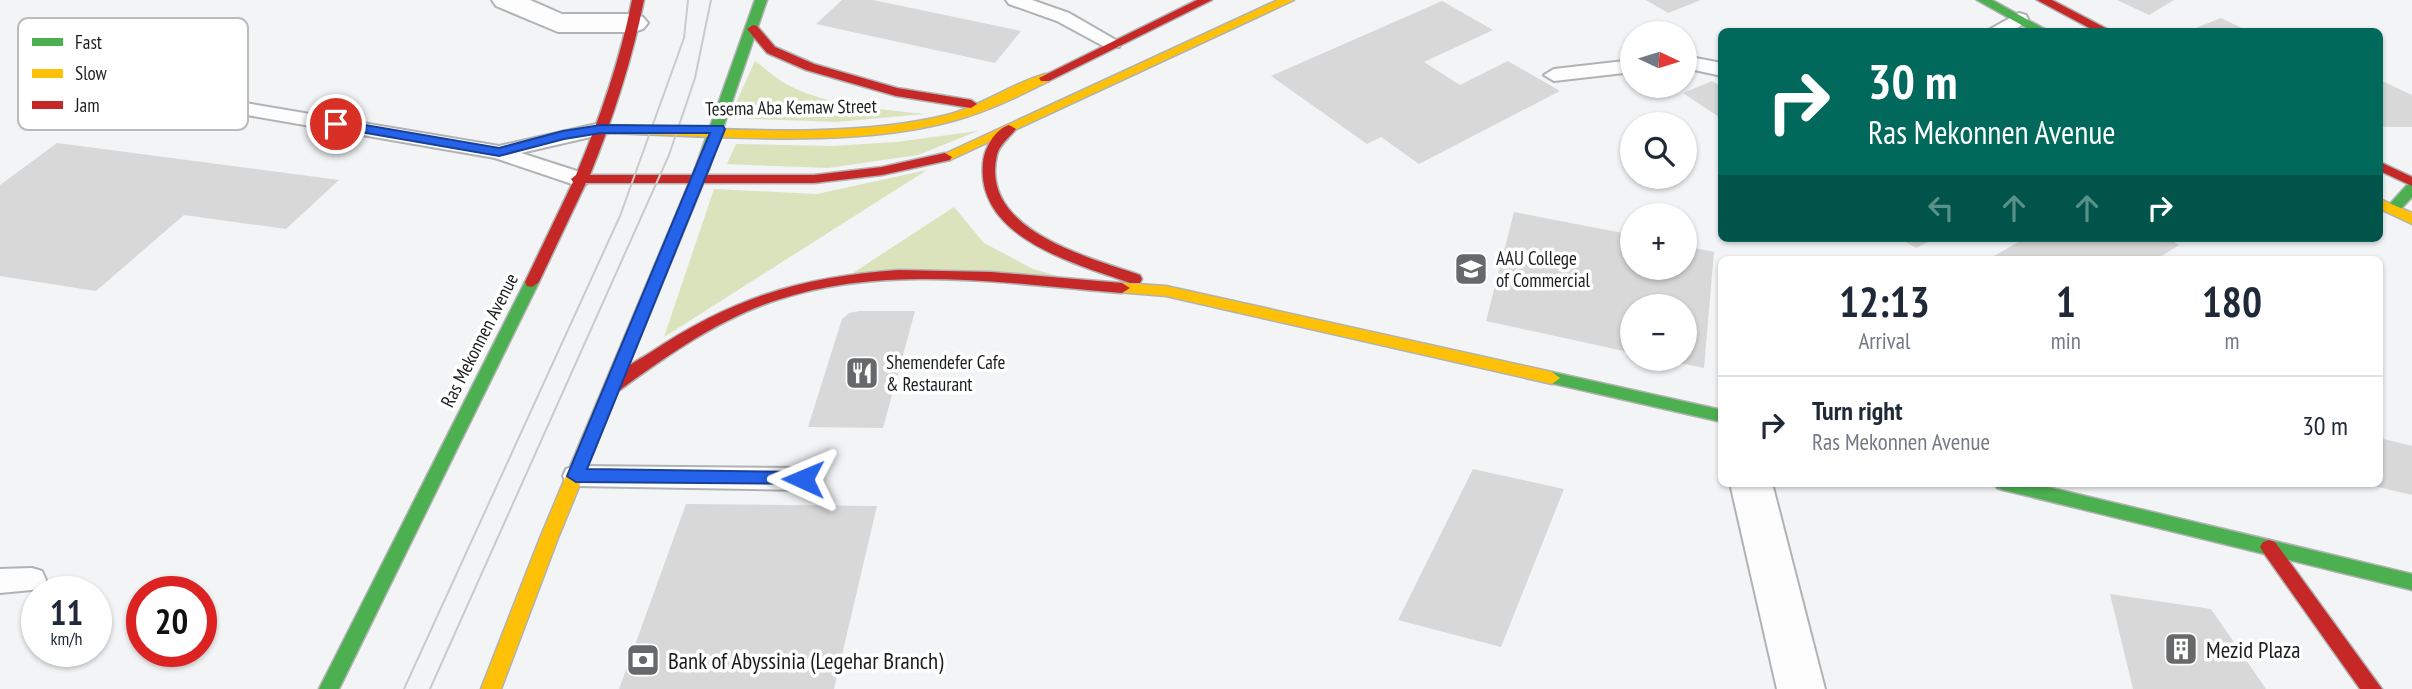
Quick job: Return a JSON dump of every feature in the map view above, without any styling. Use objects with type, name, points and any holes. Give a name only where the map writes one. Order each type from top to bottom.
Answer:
[{"type":"main road","name":"Tesema Aba Kemaw Street","points":[[601,129],[840,131],[937,121],[986,106],[1206,0]]},
{"type":"main road","points":[[578,179],[814,179],[882,171],[947,157],[1288,0]]},
{"type":"main road","points":[[1983,0],[2036,28]]},
{"type":"main road","points":[[2043,0],[2099,28]]},
{"type":"main road","points":[[491,689],[718,129],[763,1]]},
{"type":"main road","name":"Ras Mekonnen Avenue","points":[[329,689],[547,252],[601,129],[631,44],[635,12]]},
{"type":"main road","points":[[753,29],[771,50],[810,67],[896,92],[986,106],[1009,129]]},
{"type":"main road","points":[[1009,129],[991,154],[987,175],[990,195],[1004,218],[1028,236],[1166,291]]},
{"type":"main road","points":[[2383,168],[2412,182]]},
{"type":"main road","points":[[2412,188],[2386,206],[2412,219]]},
{"type":"main road","points":[[614,386],[662,351],[726,314],[773,295],[822,282],[900,276],[964,277],[1166,291],[1718,415]]},
{"type":"main road","points":[[2020,487],[2412,582]]},
{"type":"main road","points":[[2269,547],[2372,689]]},
{"type":"street","points":[[506,0],[558,23],[635,12]]},
{"type":"street","points":[[1752,487],[1801,689]]},
{"type":"lane","points":[[1015,0],[1063,17],[1112,43]]},
{"type":"lane","points":[[2002,28],[2019,19]]},
{"type":"lane","points":[[1698,63],[1718,68]]},
{"type":"lane","points":[[1554,75],[1620,67]]},
{"type":"lane","points":[[248,109],[499,152],[578,179]]},
{"type":"lane","points":[[499,152],[563,135],[601,129]]},
{"type":"lane","points":[[576,476],[803,479]]},
{"type":"lane","points":[[0,581],[21,580]]},
{"type":"green space","points":[[755,61],[786,84],[819,97],[854,105],[924,114],[837,122],[729,118]]},
{"type":"green space","points":[[978,131],[918,155],[828,168],[727,164],[736,144],[832,146],[896,142]]},
{"type":"green space","points":[[927,170],[664,337],[714,189],[817,194]]},
{"type":"green space","points":[[954,207],[984,243],[1033,269],[1104,289],[853,273]]},
{"type":"building","points":[[842,0],[873,0],[1021,31],[995,63],[816,24]]},
{"type":"building","points":[[1646,0],[1701,0],[1668,13]]},
{"type":"building","points":[[2117,0],[2174,0],[2149,15]]},
{"type":"building","points":[[1442,1],[1493,30],[1424,62],[1460,85],[1508,61],[1560,91],[1419,164],[1381,137],[1367,144],[1271,76]]},
{"type":"building","points":[[2221,18],[2242,28],[2196,28]]},
{"type":"building","points":[[1712,81],[1718,85],[1718,116],[1690,98],[1698,98],[1698,87]]},
{"type":"building","points":[[2383,81],[2412,95],[2412,127],[2383,127]]},
{"type":"building","points":[[57,143],[339,180],[286,229],[184,215],[96,291],[0,276],[0,185]]},
{"type":"building","points":[[1514,212],[1620,232],[1620,280],[1697,280],[1697,248],[1714,252],[1704,368],[1697,367],[1697,294],[1620,294],[1620,350],[1486,321]]},
{"type":"building","points":[[1906,242],[1928,242],[1916,248]]},
{"type":"building","points":[[2018,242],[2174,242],[2179,245],[2162,256],[1994,256]]},
{"type":"building","name":"Shemendefer Cafe & Restaurant","points":[[915,311],[883,428],[808,427],[842,319],[849,313]]},
{"type":"building","points":[[2383,439],[2412,446],[2412,495],[2379,487],[2383,487]]},
{"type":"building","points":[[1473,469],[1564,489],[1501,647],[1398,620]]},
{"type":"building","points":[[686,504],[877,506],[834,689],[619,689]]},
{"type":"building","name":"Mezid Plaza","points":[[2110,594],[2211,609],[2266,689],[2133,689]]},
{"type":"tram line","points":[[404,689],[620,216],[684,38],[688,0]]},
{"type":"tram line","points":[[430,689],[669,155],[695,78],[711,0]]},
{"type":"traffic: fast","points":[[702,169],[761,0]]},
{"type":"traffic: fast","points":[[1983,0],[2036,28]]},
{"type":"traffic: fast","points":[[2393,209],[2412,188]]},
{"type":"traffic: fast","points":[[329,689],[532,282]]},
{"type":"traffic: fast","points":[[1552,378],[1718,415]]},
{"type":"traffic: fast","points":[[2020,487],[2412,582]]},
{"type":"traffic: slow","points":[[945,157],[1288,0]]},
{"type":"traffic: slow","points":[[601,129],[812,133],[895,127],[964,114],[1045,78]]},
{"type":"traffic: slow","points":[[491,689],[549,538],[702,169]]},
{"type":"traffic: slow","points":[[2383,204],[2412,219]]},
{"type":"traffic: slow","points":[[1122,288],[1166,291],[1552,378]]},
{"type":"traffic: jam","points":[[532,282],[596,145],[621,73],[638,0]]},
{"type":"traffic: jam","points":[[1045,78],[1206,0]]},
{"type":"traffic: jam","points":[[2043,0],[2099,28]]},
{"type":"traffic: jam","points":[[753,29],[771,50],[810,67],[896,92],[971,104]]},
{"type":"traffic: jam","points":[[1009,129],[990,155],[988,181],[996,204],[1013,223],[1035,238],[1061,251],[1135,279]]},
{"type":"traffic: jam","points":[[578,179],[814,179],[882,171],[945,157]]},
{"type":"traffic: jam","points":[[2383,168],[2412,182]]},
{"type":"traffic: jam","points":[[614,386],[670,347],[729,313],[771,296],[811,285],[854,278],[945,275],[1122,288]]},
{"type":"traffic: jam","points":[[2269,547],[2372,689]]},
{"type":"place","name":"AAU College of Commercial","points":[[1471,269]]},
{"type":"place","name":"Shemendefer Cafe & Restaurant","points":[[862,373]]},
{"type":"place","name":"Mezid Plaza","points":[[2181,649]]},
{"type":"place","name":"Bank of Abyssinia (Legehar Branch)","points":[[643,660]]},
{"type":"route","points":[[336,124],[499,152],[563,135],[601,129],[718,129],[576,476],[803,479]]}]
